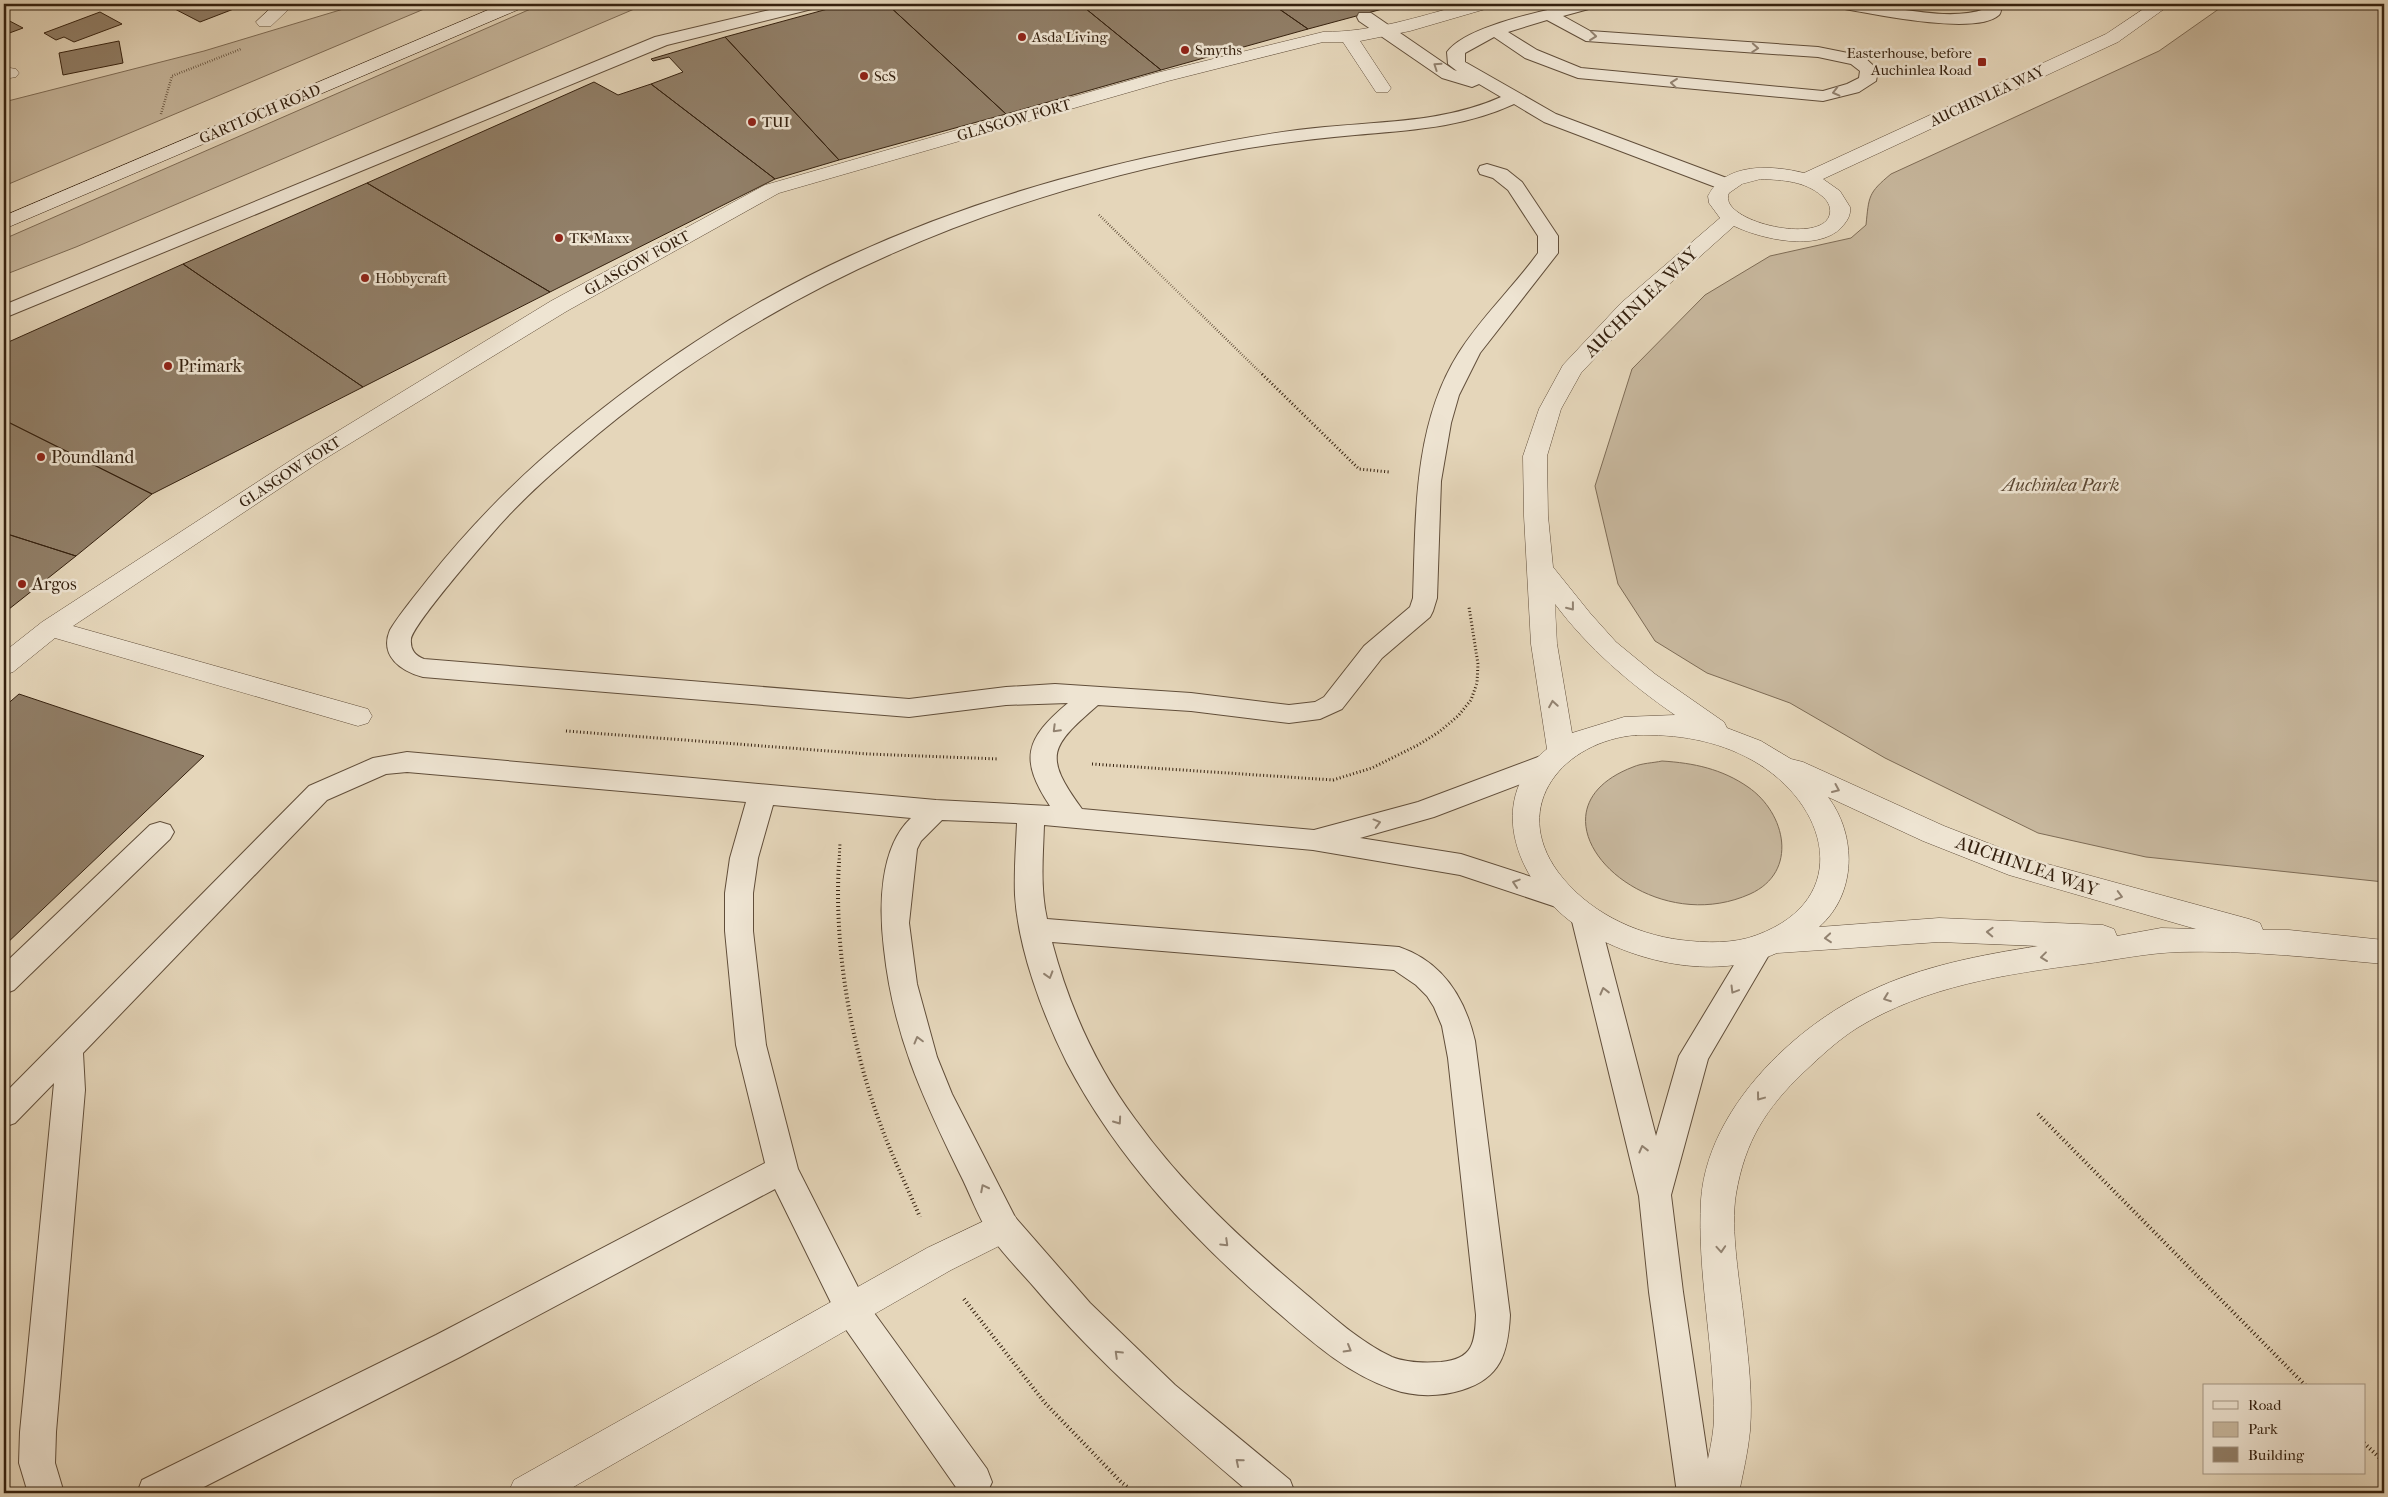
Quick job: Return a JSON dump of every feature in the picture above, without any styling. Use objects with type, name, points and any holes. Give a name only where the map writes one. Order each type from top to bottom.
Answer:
[{"type":"street","points":[[265,22],[286,4]]},
{"type":"street","name":"GARTLOCH ROAD","points":[[4,223],[516,4]]},
{"type":"street","name":"GLASGOW FORT","points":[[4,666],[51,628],[310,458],[551,311],[772,189],[1162,77],[1323,37],[1349,38],[1385,31],[1484,4]]},
{"type":"street","name":"AUCHINLEA WAY","points":[[1806,179],[2112,38],[2162,4]]},
{"type":"street","points":[[1349,38],[1382,88]]},
{"type":"street","points":[[1760,173],[1784,174],[1806,179],[1824,188],[1836,198],[1841,209],[1838,219],[1828,228],[1812,233],[1791,236],[1769,233],[1748,227],[1732,218],[1723,210],[1719,200],[1720,192],[1725,184],[1740,177],[1760,173]]},
{"type":"street","name":"AUCHINLEA WAY","points":[[1732,218],[1623,315],[1571,370],[1550,409],[1535,456],[1536,516],[1553,758],[1532,786],[1526,805],[1527,837],[1539,868],[1562,898],[1585,917],[1627,939],[1673,952],[1717,954],[1765,945],[1939,930],[2179,940],[2289,942],[2384,952]]},
{"type":"street","points":[[1541,568],[1577,615],[1607,648],[1649,684],[1723,736]]},
{"type":"street","points":[[51,628],[358,716]]},
{"type":"street","points":[[1553,758],[1598,733],[1624,726],[1675,725],[1723,736],[1751,747],[1776,761],[1805,786],[1829,820],[1835,842],[1837,864],[1828,896],[1806,923],[1765,945]]},
{"type":"street","name":"AUCHINLEA WAY","points":[[1776,761],[1957,843],[2018,866],[2072,884],[2289,942]]},
{"type":"street","points":[[1720,1493],[1732,1422],[1718,1200],[1726,1160],[1734,1136],[1768,1086],[1804,1052],[1846,1019],[1879,1002],[1924,984],[1978,969],[2038,958],[2179,940]]},
{"type":"street","points":[[527,1493],[939,1259],[1003,1227]]},
{"type":"lane","points":[[4,312],[661,41],[814,4]]},
{"type":"lane","points":[[1590,4],[1496,31],[1460,47],[1456,52],[1457,64],[1550,118],[1725,184]]},
{"type":"lane","points":[[1845,4],[1957,20],[1982,18],[1993,12],[1993,4]]},
{"type":"lane","points":[[1496,31],[1530,54],[1578,73],[1823,96],[1853,88],[1867,81],[1869,70],[1857,60],[1818,52],[1586,36],[1550,15]]},
{"type":"lane","points":[[1365,17],[1448,74],[1515,97]]},
{"type":"lane","points":[[1488,170],[1500,174],[1515,186],[1548,236],[1548,253],[1461,367],[1444,409],[1430,475],[1425,598],[1421,612],[1374,652],[1333,704],[1320,710],[1289,714],[1191,702],[1055,693],[1006,696],[909,708],[423,668],[414,666],[407,661],[397,643],[402,630],[454,562],[515,495],[583,434],[649,380],[746,318],[824,276],[929,229],[1115,169],[1236,144],[1337,131],[1445,121],[1475,114],[1515,97]]},
{"type":"lane","points":[[1074,818],[1052,785],[1042,761],[1041,752],[1043,743],[1050,734],[1092,696]]},
{"type":"lane","points":[[1313,840],[1424,810],[1553,758]]},
{"type":"lane","points":[[4,1114],[318,793],[375,768],[407,762],[936,810],[1031,814],[1313,840],[1461,865],[1562,898]]},
{"type":"lane","points":[[762,794],[744,858],[740,893],[739,931],[750,1045],[782,1170],[852,1310],[972,1489]]},
{"type":"lane","points":[[936,810],[912,834],[903,850],[895,923],[902,984],[922,1057],[937,1096],[1003,1227],[1085,1321],[1162,1397],[1277,1493]]},
{"type":"lane","points":[[1031,814],[1029,896],[1034,928],[1054,993],[1079,1055],[1106,1103],[1133,1143],[1208,1227],[1265,1281],[1342,1345],[1392,1373],[1443,1378],[1468,1373],[1481,1363],[1492,1342],[1493,1315],[1460,1031],[1452,1010],[1432,980],[1417,968],[1399,959],[1034,928]]},
{"type":"lane","points":[[4,982],[160,832]]},
{"type":"lane","points":[[1585,917],[1655,1196],[1666,1292],[1695,1493]]},
{"type":"lane","points":[[1655,1196],[1694,1056],[1765,945]]},
{"type":"lane","points":[[46,1493],[37,1463],[38,1432],[70,1090],[68,1050]]},
{"type":"lane","points":[[155,1493],[448,1346],[782,1170]]},
{"type":"path","points":[[148,161],[172,76],[240,49],[265,22]]},
{"type":"path","points":[[1066,184],[1359,469],[1430,475]]},
{"type":"path","points":[[2038,1114],[2304,1384]]},
{"type":"path","points":[[2366,1445],[2384,1462]]},
{"type":"green space","points":[[360,4],[436,4],[4,186],[4,102],[204,51]]},
{"type":"green space","points":[[542,4],[646,4],[76,247],[4,275],[4,239]]},
{"type":"green space","name":"Auchinlea Park","points":[[2235,4],[2384,4],[2384,882],[2146,857],[2038,833],[1885,758],[1790,703],[1707,673],[1655,641],[1618,584],[1595,486],[1632,369],[1705,295],[1770,256],[1851,238],[1866,225],[1871,196],[1878,186],[1891,174],[2159,51],[2223,6]]},
{"type":"green space","points":[[1662,761],[1685,763],[1718,771],[1748,787],[1761,798],[1778,826],[1782,842],[1781,857],[1776,872],[1766,884],[1750,894],[1709,904],[1669,901],[1634,887],[1606,866],[1589,840],[1586,813],[1600,787],[1633,767]]},
{"type":"building","points":[[176,4],[244,5],[200,22],[169,6]]},
{"type":"building","name":"ScS","points":[[846,4],[887,4],[1006,114],[839,160],[725,37]]},
{"type":"building","name":"Asda Living","points":[[887,4],[1080,4],[1161,70],[1006,114]]},
{"type":"building","name":"Smyths","points":[[1080,4],[1272,4],[1308,29],[1161,70]]},
{"type":"building","points":[[1272,4],[1401,4],[1308,29]]},
{"type":"building","points":[[100,12],[122,24],[74,42],[64,37],[56,40],[44,33]]},
{"type":"building","points":[[4,18],[23,28],[4,35]]},
{"type":"building","name":"TUI","points":[[725,37],[839,160],[775,179],[651,84],[683,72],[669,57],[653,61],[651,59]]},
{"type":"building","points":[[119,41],[123,63],[63,75],[59,53]]},
{"type":"building","name":"TK Maxx","points":[[594,82],[618,95],[651,84],[775,179],[550,292],[367,183]]},
{"type":"building","name":"Hobbycraft","points":[[367,183],[550,292],[363,387],[183,264]]},
{"type":"building","name":"Primark","points":[[183,264],[363,387],[152,494],[4,420],[4,344]]},
{"type":"building","name":"Poundland","points":[[4,420],[152,494],[76,556],[4,533]]},
{"type":"building","name":"Argos","points":[[4,533],[76,556],[4,613]]},
{"type":"building","points":[[19,694],[204,756],[4,946],[4,707]]},
{"type":"place","name":"Asda Living","points":[[1022,37]]},
{"type":"place","name":"Smyths","points":[[1185,50]]},
{"type":"place","name":"Easterhouse, before Auchinlea Road","points":[[1982,62]]},
{"type":"place","name":"ScS","points":[[864,76]]},
{"type":"place","name":"TUI","points":[[752,122]]},
{"type":"place","name":"TK Maxx","points":[[559,238]]},
{"type":"place","name":"Hobbycraft","points":[[365,278]]},
{"type":"place","name":"Primark","points":[[168,366]]},
{"type":"place","name":"Poundland","points":[[41,457]]},
{"type":"place","name":"Argos","points":[[22,584]]}]
